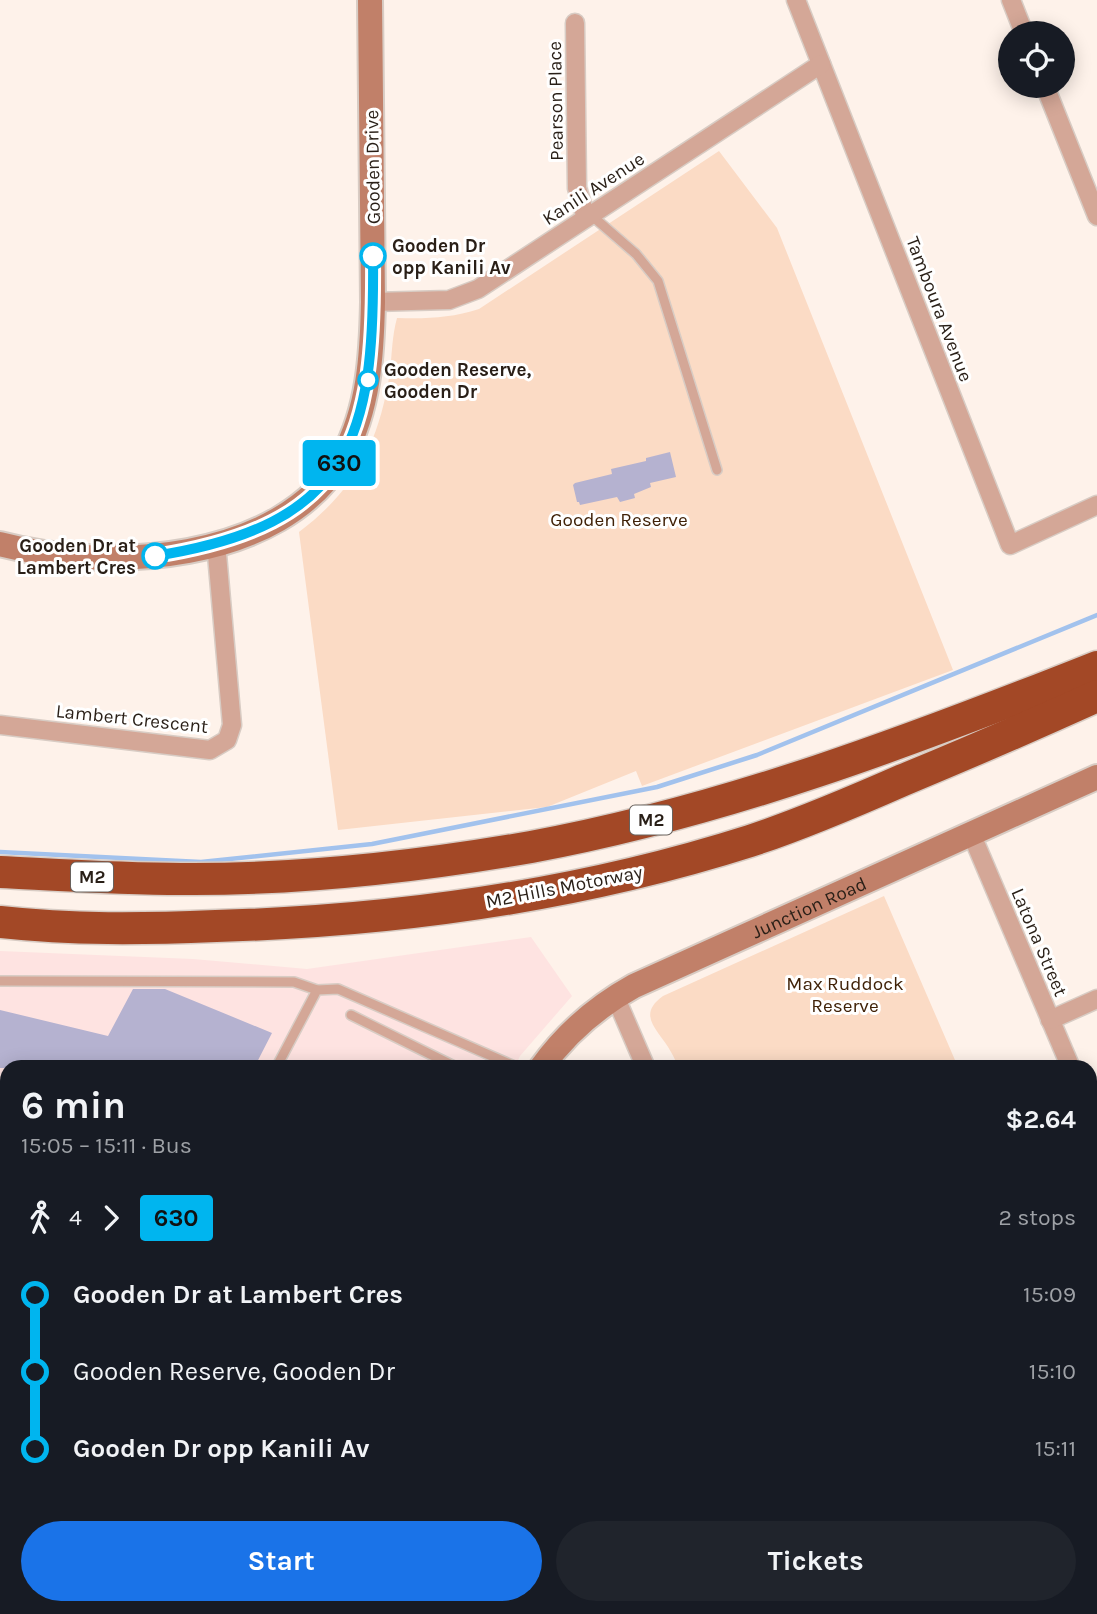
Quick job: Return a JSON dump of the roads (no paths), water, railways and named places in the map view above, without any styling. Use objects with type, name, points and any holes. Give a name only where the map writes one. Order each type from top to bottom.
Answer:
[{"type":"highway","name":"M2","points":[[0,872],[183,879],[283,876],[410,864],[528,847],[635,824],[738,797],[834,766],[1097,667]]},
{"type":"highway","name":"M2 Hills Motorway","points":[[0,922],[101,929],[282,924],[454,908],[571,887],[676,863],[752,840],[845,805],[1097,696]]},
{"type":"street","name":"Gooden Drive","points":[[0,544],[50,555],[94,559],[155,556],[216,543],[259,528],[291,512],[314,494],[342,458],[365,399],[371,358],[373,302],[370,0]]},
{"type":"street","name":"Tamboura Avenue","points":[[796,0],[1010,545],[1097,505]]},
{"type":"street","points":[[1011,0],[1019,21]]},
{"type":"street","name":"Pearson Place","points":[[575,23],[577,188],[588,217]]},
{"type":"street","name":"Kanili Avenue","points":[[373,302],[449,300],[478,289],[821,64]]},
{"type":"street","points":[[1050,98],[1097,216]]},
{"type":"street","name":"Lambert Crescent","points":[[0,725],[210,750],[227,740],[232,725],[216,543]]},
{"type":"street","name":"Junction Road","points":[[548,1060],[572,1030],[615,996],[655,975],[1097,777]]},
{"type":"street","name":"Latona Street","points":[[971,833],[1067,1060]]},
{"type":"street","points":[[615,996],[643,1060]]},
{"type":"street","points":[[1050,1020],[1097,999]]},
{"type":"lane","points":[[588,217],[636,254],[658,281],[718,470]]},
{"type":"lane","points":[[0,981],[294,982],[317,990],[338,989],[501,1060]]},
{"type":"lane","points":[[280,1060],[317,990]]},
{"type":"lane","points":[[351,1016],[442,1060]]},
{"type":"waterway","points":[[0,852],[201,862],[372,844],[657,787],[757,755],[1097,615]]},
{"type":"place","name":"Gooden Dr opp Kanili Av","points":[[373,256]]},
{"type":"place","name":"Gooden Reserve, Gooden Dr","points":[[368,380]]},
{"type":"place","name":"Gooden Dr at Lambert Cres","points":[[155,556]]},
{"type":"park label","name":"Gooden Reserve","points":[[619,519]]},
{"type":"park label","name":"Max Ruddock Reserve","points":[[845,994]]}]
